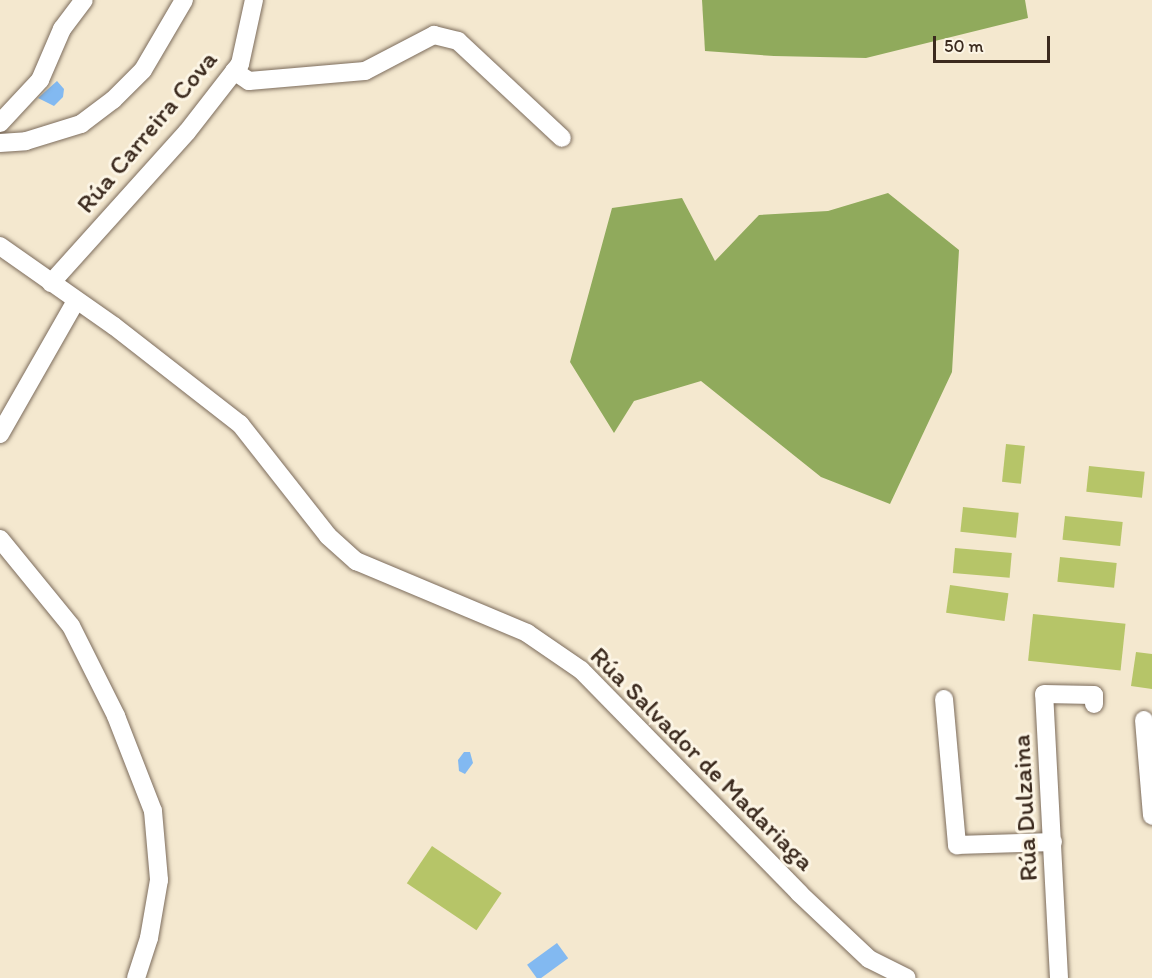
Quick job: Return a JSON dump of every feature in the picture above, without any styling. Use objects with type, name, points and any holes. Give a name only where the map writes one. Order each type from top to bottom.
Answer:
[{"type":"street","points":[[0,123],[40,80],[62,29],[84,0]]},
{"type":"street","points":[[0,143],[26,141],[81,124],[113,100],[143,70],[184,0]]},
{"type":"street","name":"Rúa Carreira Cova","points":[[51,283],[187,132],[240,64],[254,0]]},
{"type":"street","points":[[234,71],[249,81],[365,71],[434,35],[458,41],[562,138]]},
{"type":"street","name":"Rúa Salvador de Madariaga","points":[[0,246],[240,424],[328,536],[356,561],[527,633],[581,670],[799,893],[870,959],[908,978]]},
{"type":"street","points":[[0,434],[76,302]]},
{"type":"street","points":[[0,539],[71,626],[116,716],[153,811],[159,880],[149,938],[136,978]]},
{"type":"street","name":"Rúa Dulzaina","points":[[1059,978],[1044,694],[1094,695],[1094,704]]},
{"type":"street","points":[[945,699],[957,845],[1053,842]]},
{"type":"street","points":[[1144,720],[1152,816]]},
{"type":"green space","points":[[702,0],[1025,0],[1028,18],[866,58],[774,56],[705,51]]},
{"type":"green space","points":[[888,193],[959,250],[952,372],[890,504],[821,477],[701,381],[634,401],[614,433],[570,362],[612,208],[682,198],[715,261],[759,215],[828,211]]},
{"type":"green space","points":[[1006,444],[1025,446],[1021,484],[1002,482]]},
{"type":"green space","points":[[1089,466],[1145,472],[1142,498],[1086,492]]},
{"type":"green space","points":[[963,507],[1019,513],[1016,538],[960,532]]},
{"type":"green space","points":[[1065,516],[1123,522],[1120,546],[1062,540]]},
{"type":"green space","points":[[955,548],[1012,553],[1010,578],[953,573]]},
{"type":"green space","points":[[1060,557],[1117,563],[1114,588],[1057,582]]},
{"type":"green space","points":[[950,585],[1008,593],[1005,621],[946,613]]},
{"type":"green space","points":[[1033,614],[1125,624],[1121,670],[1028,661]]},
{"type":"green space","points":[[1136,652],[1152,654],[1152,689],[1131,686]]},
{"type":"green space","points":[[432,846],[502,893],[476,930],[407,883]]},
{"type":"water","points":[[57,81],[64,89],[63,97],[54,106],[38,98]]},
{"type":"water","points":[[464,752],[470,752],[473,763],[465,774],[459,771],[458,760]]},
{"type":"water","points":[[557,943],[568,958],[541,978],[537,978],[527,965]]}]
